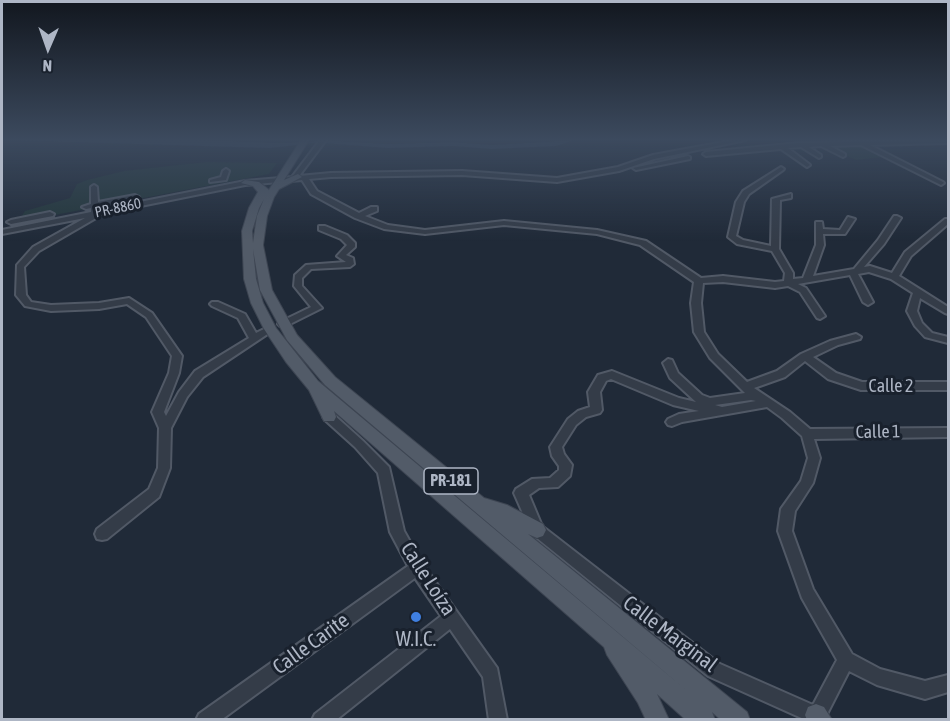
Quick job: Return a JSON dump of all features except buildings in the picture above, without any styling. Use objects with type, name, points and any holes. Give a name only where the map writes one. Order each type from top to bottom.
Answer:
[{"type":"main road","name":"PR-181","points":[[279,174],[265,208],[258,245],[277,327],[313,385],[705,720]]},
{"type":"main road","name":"PR-181","points":[[277,178],[280,174]]},
{"type":"main road","points":[[277,178],[302,179]]},
{"type":"main road","points":[[245,183],[256,184],[277,178],[302,179]]},
{"type":"main road","name":"PR-181","points":[[277,327],[330,381],[739,720]]},
{"type":"main road","points":[[313,385],[329,417]]},
{"type":"main road","points":[[479,504],[501,510],[537,530]]},
{"type":"main road","points":[[606,636],[645,695],[658,720]]},
{"type":"street","points":[[11,222],[98,210],[224,179],[225,174]]},
{"type":"street","points":[[302,179],[303,174]]},
{"type":"street","points":[[302,179],[319,179],[334,175],[421,174]]},
{"type":"street","points":[[471,174],[557,180],[593,174]]},
{"type":"street","points":[[775,174],[746,193],[740,202],[732,237],[740,242],[776,249]]},
{"type":"street","points":[[923,174],[941,183]]},
{"type":"street","points":[[302,179],[358,216],[387,227],[425,232],[504,223],[626,237],[643,243],[699,281],[723,279],[775,285],[855,270],[879,271],[894,277],[948,311]]},
{"type":"street","name":"PR-8860","points":[[2,232],[98,210],[245,183]]},
{"type":"street","points":[[94,187],[98,210]]},
{"type":"street","points":[[788,196],[776,199],[776,249],[789,273],[788,282]]},
{"type":"street","points":[[358,216],[374,209]]},
{"type":"street","points":[[98,210],[36,249],[20,267],[21,295],[28,304],[51,308],[99,306],[129,301],[149,315],[177,356],[174,373],[158,412],[165,428],[164,468],[154,493],[102,534]]},
{"type":"street","points":[[855,270],[881,242],[897,218]]},
{"type":"street","points":[[807,279],[820,245],[819,228],[842,232],[851,219]]},
{"type":"street","points":[[894,277],[908,254],[948,221]]},
{"type":"street","points":[[165,428],[183,395],[199,374],[253,338],[317,308],[298,286],[298,277],[309,267],[350,264],[350,260],[341,256],[352,245],[344,237],[322,228]]},
{"type":"street","points":[[855,270],[868,302]]},
{"type":"street","points":[[699,281],[696,303],[699,332],[714,356],[745,387],[786,415],[807,434],[814,458],[807,483],[788,509],[785,531],[807,593],[846,660],[877,677],[925,690],[948,684]]},
{"type":"street","points":[[788,282],[802,291],[820,316]]},
{"type":"street","points":[[917,293],[912,311],[918,324],[928,335],[948,340]]},
{"type":"street","points":[[215,304],[242,316],[253,338]]},
{"type":"street","points":[[745,387],[781,374],[806,356],[834,343],[856,337]]},
{"type":"street","name":"Calle 2","points":[[806,356],[832,376],[861,386],[948,386]]},
{"type":"street","points":[[668,363],[674,375],[698,398],[710,402],[751,396],[764,400]]},
{"type":"street","points":[[537,530],[521,493],[537,483],[553,483],[565,472],[566,465],[558,456],[556,447],[572,422],[582,414],[596,410],[594,392],[602,378],[612,375],[678,402],[722,411]]},
{"type":"street","points":[[672,422],[764,400]]},
{"type":"street","name":"Calle Loíza","points":[[329,417],[384,471],[397,532],[417,568],[491,674],[498,720]]},
{"type":"street","name":"Calle 1","points":[[807,434],[948,432]]},
{"type":"street","name":"Calle Marginal","points":[[537,530],[714,670],[817,718]]},
{"type":"street","name":"Calle Carite","points":[[205,720],[417,568]]},
{"type":"street","points":[[326,715],[452,617]]},
{"type":"street","points":[[817,718],[846,660]]},
{"type":"green space","points":[[113,174],[269,174],[18,222],[25,211],[70,198],[77,184]]},
{"type":"place","name":"W.I.C.","points":[[416,617]]}]
